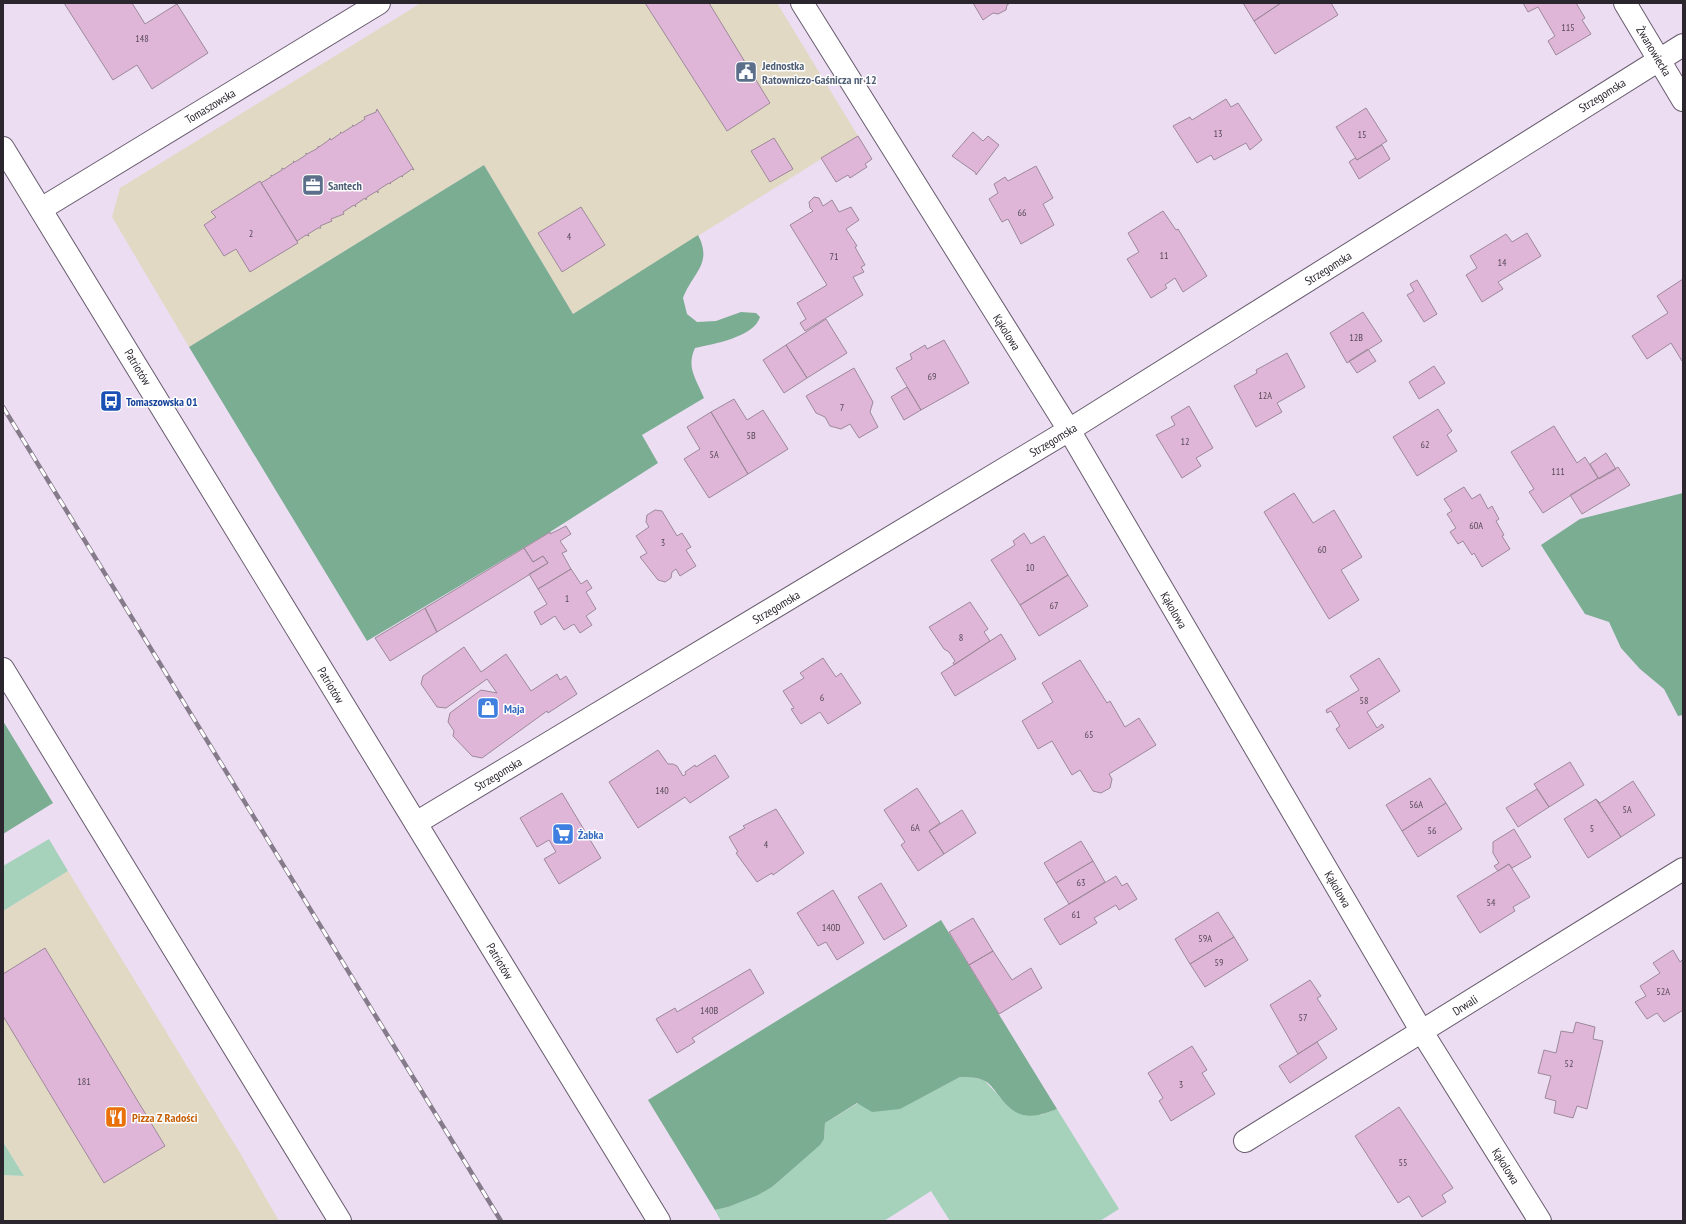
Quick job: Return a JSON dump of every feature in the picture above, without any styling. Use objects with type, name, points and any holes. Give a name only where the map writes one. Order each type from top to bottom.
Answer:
[{"type":"street","name":"Tomaszowska","points":[[41,209],[379,3]]},
{"type":"street","name":"Kąkolowa","points":[[802,3],[1069,430],[1422,1032],[1540,1221]]},
{"type":"street","name":"Żwanowiecka","points":[[1625,3],[1683,100]]},
{"type":"street","name":"Strzegomska","points":[[416,823],[1069,430],[1683,45]]},
{"type":"street","name":"Patriotów","points":[[3,148],[659,1221]]},
{"type":"street","points":[[3,669],[340,1221]]},
{"type":"street","name":"Drwali","points":[[1245,1140],[1422,1032],[1683,869]]},
{"type":"shaded area","points":[[421,3],[777,3],[858,136],[573,314],[484,165],[189,347],[112,217],[120,188]]},
{"type":"shaded area","points":[[68,871],[240,1153],[279,1221],[3,1221],[3,1175],[24,1176],[3,1142],[3,911]]},
{"type":"green space","points":[[484,165],[573,314],[698,235],[702,245],[702,261],[700,268],[683,298],[687,314],[697,322],[716,321],[741,312],[756,313],[760,317],[750,330],[742,335],[722,342],[695,348],[691,361],[693,373],[704,398],[642,435],[658,463],[550,532],[367,641],[189,347]]},
{"type":"green space","points":[[1683,493],[1683,715],[1678,716],[1664,689],[1640,669],[1621,648],[1609,622],[1585,614],[1541,545],[1580,519]]},
{"type":"green space","points":[[3,721],[53,803],[3,834]]},
{"type":"green space","points":[[49,839],[68,871],[3,911],[3,866]]},
{"type":"green space","points":[[941,920],[1057,1109],[1040,1115],[1032,1116],[1019,1114],[1006,1105],[987,1082],[966,1077],[960,1077],[900,1109],[872,1112],[857,1103],[825,1123],[824,1139],[820,1145],[772,1187],[758,1195],[728,1207],[715,1210],[648,1100]]},
{"type":"green space","points":[[960,1077],[971,1077],[984,1080],[1001,1098],[1041,1115],[1057,1109],[1119,1209],[1100,1221],[950,1221],[931,1191],[884,1221],[721,1221],[715,1210],[728,1207],[772,1187],[824,1139],[825,1123],[858,1103],[918,1099]]},
{"type":"green space","points":[[3,1142],[24,1176],[3,1175]]},
{"type":"building","points":[[64,3],[132,3],[145,24],[177,4],[208,53],[152,89],[137,65],[113,80]]},
{"type":"building","points":[[645,3],[709,3],[770,103],[727,131]]},
{"type":"building","points":[[973,3],[1010,3],[1007,5],[1006,10],[998,14],[993,13],[983,20]]},
{"type":"building","points":[[1243,3],[1281,3],[1254,21]]},
{"type":"building","points":[[1281,3],[1331,3],[1338,15],[1275,54],[1254,21]]},
{"type":"building","points":[[1523,3],[1576,3],[1585,18],[1582,20],[1591,34],[1556,55],[1548,41],[1555,36],[1538,7],[1528,12]]},
{"type":"building","points":[[1226,99],[1231,107],[1238,103],[1262,140],[1250,150],[1246,143],[1214,160],[1211,155],[1197,163],[1173,126],[1190,117],[1192,120]]},
{"type":"building","points":[[1366,108],[1387,141],[1357,160],[1336,127]]},
{"type":"building","points":[[377,109],[414,170],[412,169],[402,176],[403,177],[401,176],[390,183],[391,184],[389,183],[378,190],[378,193],[377,191],[367,197],[366,200],[365,198],[355,205],[356,207],[354,205],[343,212],[344,214],[331,219],[332,221],[320,226],[321,228],[318,228],[308,234],[309,236],[306,235],[297,241],[261,183],[271,177],[271,175],[272,176],[282,170],[282,168],[284,169],[294,162],[293,161],[295,162],[306,155],[306,153],[307,154],[318,148],[318,146],[319,147],[330,138],[331,140],[341,133],[340,132],[342,133],[353,126],[352,125],[354,126],[365,119],[364,117],[376,112]]},
{"type":"building","points":[[973,132],[983,141],[988,136],[999,145],[976,175],[976,173],[952,156]]},
{"type":"building","points":[[858,136],[872,159],[865,164],[867,167],[850,178],[848,175],[836,182],[821,158]]},
{"type":"building","points":[[774,138],[793,169],[770,182],[751,151]]},
{"type":"building","points":[[1382,145],[1390,159],[1359,179],[1349,162],[1355,158],[1357,160]]},
{"type":"building","points":[[1036,166],[1053,198],[1043,204],[1054,225],[1021,244],[1008,219],[1002,222],[989,199],[998,193],[994,184],[1005,177],[1008,181]]},
{"type":"building","points":[[260,181],[298,243],[250,272],[236,249],[224,256],[204,225],[216,217],[211,212]]},
{"type":"building","points":[[814,197],[819,198],[823,206],[832,200],[839,212],[851,207],[859,220],[846,229],[857,246],[855,247],[865,265],[861,267],[864,272],[853,277],[863,295],[805,331],[800,323],[806,319],[797,303],[827,285],[790,225],[813,211],[810,208],[809,202]]},
{"type":"building","points":[[581,207],[605,245],[562,272],[538,233]]},
{"type":"building","points":[[1163,211],[1176,230],[1178,229],[1207,276],[1183,292],[1175,278],[1165,285],[1167,288],[1151,298],[1127,259],[1139,252],[1128,233]]},
{"type":"building","points":[[1527,233],[1541,256],[1498,282],[1503,289],[1482,302],[1466,275],[1477,268],[1470,256],[1506,234],[1512,242]]},
{"type":"building","points":[[1683,279],[1683,360],[1682,361],[1671,343],[1647,359],[1632,336],[1668,313],[1657,296]]},
{"type":"building","points":[[1417,280],[1437,314],[1424,322],[1407,295],[1414,291],[1410,284]]},
{"type":"building","points":[[1363,312],[1382,341],[1347,363],[1330,333]]},
{"type":"building","points":[[826,319],[847,353],[807,378],[786,345]]},
{"type":"building","points":[[944,340],[969,383],[921,410],[896,368],[912,359],[910,354],[925,345],[927,349]]},
{"type":"building","points":[[786,345],[807,378],[784,393],[763,360]]},
{"type":"building","points":[[1368,349],[1376,361],[1357,373],[1349,361]]},
{"type":"building","points":[[1287,353],[1305,387],[1277,403],[1282,412],[1256,427],[1234,386],[1257,373],[1256,370]]},
{"type":"building","points":[[1434,366],[1445,383],[1419,399],[1409,382]]},
{"type":"building","points":[[854,368],[873,402],[870,412],[878,427],[859,438],[850,424],[841,429],[830,426],[825,417],[816,413],[806,396]]},
{"type":"building","points":[[907,387],[921,410],[904,420],[891,397]]},
{"type":"building","points":[[734,399],[747,420],[763,410],[788,449],[748,474],[711,412]]},
{"type":"building","points":[[1189,406],[1213,448],[1196,458],[1201,466],[1182,478],[1156,435],[1175,425],[1171,417]]},
{"type":"building","points":[[1438,409],[1452,431],[1447,435],[1457,451],[1417,476],[1393,437]]},
{"type":"building","points":[[711,412],[748,474],[709,498],[684,459],[700,449],[687,427]]},
{"type":"building","points":[[1554,426],[1577,463],[1585,457],[1598,478],[1543,513],[1529,492],[1534,489],[1511,452]]},
{"type":"building","points":[[1606,453],[1616,469],[1599,479],[1590,464]]},
{"type":"building","points":[[1618,467],[1630,485],[1582,514],[1570,495]]},
{"type":"building","points":[[1464,487],[1472,499],[1480,494],[1488,509],[1492,506],[1499,519],[1496,521],[1504,535],[1502,536],[1510,549],[1482,567],[1474,553],[1472,555],[1463,541],[1458,544],[1450,532],[1456,528],[1447,514],[1452,511],[1444,499]]},
{"type":"building","points":[[1294,493],[1313,523],[1334,510],[1362,557],[1341,570],[1359,600],[1329,619],[1264,512]]},
{"type":"building","points":[[655,510],[662,511],[677,536],[682,533],[691,547],[686,550],[696,566],[680,576],[676,569],[672,572],[671,578],[665,582],[658,580],[640,557],[647,553],[636,536],[649,527],[646,522],[647,515]]},
{"type":"building","points":[[566,526],[571,534],[560,541],[567,551],[562,553],[571,569],[538,589],[529,574],[548,563],[543,556],[533,562],[524,548],[550,532],[550,534]]},
{"type":"building","points":[[1024,533],[1031,544],[1044,536],[1068,575],[1020,605],[991,560],[1015,545],[1013,541]]},
{"type":"building","points":[[524,548],[533,562],[543,556],[548,563],[437,632],[425,608]]},
{"type":"building","points":[[571,569],[581,584],[587,580],[592,588],[586,592],[596,609],[586,616],[592,625],[580,633],[574,624],[564,630],[555,616],[541,625],[534,612],[547,604],[538,589]]},
{"type":"building","points":[[1068,575],[1088,606],[1039,636],[1020,605]]},
{"type":"building","points":[[970,602],[988,629],[984,632],[990,641],[954,665],[953,663],[955,661],[949,652],[944,649],[929,627]]},
{"type":"building","points":[[425,608],[437,632],[390,661],[375,638]]},
{"type":"building","points":[[1001,634],[1016,659],[955,696],[941,673]]},
{"type":"building","points":[[464,647],[481,672],[506,654],[531,691],[557,674],[560,680],[566,676],[577,694],[548,713],[547,711],[482,758],[472,756],[453,736],[454,731],[448,722],[450,713],[481,690],[497,693],[487,679],[446,708],[437,707],[421,684],[423,676]]},
{"type":"building","points":[[823,658],[836,677],[841,673],[861,703],[828,724],[820,712],[801,724],[791,709],[794,708],[783,691],[804,678],[800,673]]},
{"type":"building","points":[[1379,658],[1400,691],[1367,712],[1377,728],[1382,724],[1384,727],[1349,749],[1336,729],[1340,726],[1331,711],[1327,713],[1326,710],[1359,690],[1350,676]]},
{"type":"building","points":[[1080,660],[1107,703],[1110,701],[1125,727],[1139,718],[1156,745],[1109,774],[1112,779],[1110,788],[1101,793],[1093,791],[1080,770],[1072,775],[1052,741],[1038,749],[1022,721],[1053,702],[1042,683]]},
{"type":"building","points":[[658,750],[668,764],[677,766],[683,776],[686,774],[685,772],[695,765],[696,767],[715,755],[729,777],[690,803],[685,797],[638,828],[609,782]]},
{"type":"building","points":[[1570,762],[1584,785],[1549,807],[1534,784]]},
{"type":"building","points":[[1430,778],[1446,803],[1402,831],[1386,805]]},
{"type":"building","points":[[1633,781],[1655,815],[1621,837],[1596,799],[1600,803]]},
{"type":"building","points":[[917,788],[940,823],[929,831],[944,854],[918,871],[901,845],[905,842],[884,810]]},
{"type":"building","points":[[1537,789],[1549,807],[1518,827],[1506,808]]},
{"type":"building","points":[[562,793],[601,858],[559,884],[544,859],[556,852],[549,840],[537,847],[520,818]]},
{"type":"building","points":[[1596,799],[1621,837],[1588,858],[1564,819]]},
{"type":"building","points":[[1446,803],[1462,829],[1418,857],[1402,831]]},
{"type":"building","points":[[776,809],[804,853],[773,875],[772,873],[757,882],[736,853],[738,852],[729,837],[745,828],[743,826]]},
{"type":"building","points":[[962,810],[976,833],[944,854],[929,831]]},
{"type":"building","points":[[1514,829],[1531,857],[1512,868],[1509,864],[1498,871],[1494,866],[1499,863],[1493,853],[1493,842]]},
{"type":"building","points":[[1081,841],[1093,861],[1056,883],[1044,863]]},
{"type":"building","points":[[1093,861],[1105,882],[1069,904],[1056,883]]},
{"type":"building","points":[[1509,864],[1530,897],[1513,907],[1515,911],[1480,933],[1457,896]]},
{"type":"building","points":[[1116,876],[1122,886],[1127,883],[1137,899],[1119,910],[1116,905],[1094,918],[1097,923],[1060,945],[1044,919]]},
{"type":"building","points":[[881,883],[907,926],[884,940],[858,897]]},
{"type":"building","points":[[833,890],[864,943],[837,960],[826,942],[818,946],[797,913]]},
{"type":"building","points":[[1218,912],[1234,937],[1190,964],[1175,939]]},
{"type":"building","points":[[973,918],[993,951],[969,965],[949,932]]},
{"type":"building","points":[[1234,937],[1248,960],[1205,987],[1190,964]]},
{"type":"building","points":[[45,948],[165,1146],[104,1183],[3,1016],[3,974]]},
{"type":"building","points":[[1673,950],[1680,962],[1683,959],[1683,1010],[1664,1022],[1657,1013],[1647,1019],[1635,1002],[1646,996],[1640,986],[1660,973],[1653,963]]},
{"type":"building","points":[[993,951],[1012,980],[1031,968],[1042,988],[999,1014],[969,965]]},
{"type":"building","points":[[750,969],[764,993],[692,1038],[695,1042],[677,1053],[656,1019],[675,1008],[677,1012]]},
{"type":"building","points":[[1310,980],[1321,996],[1317,998],[1337,1029],[1298,1054],[1270,1005]]},
{"type":"building","points":[[1576,1022],[1595,1027],[1593,1039],[1603,1041],[1587,1109],[1577,1106],[1573,1118],[1554,1113],[1556,1101],[1545,1098],[1551,1076],[1538,1073],[1544,1050],[1556,1053],[1561,1031],[1573,1033]]},
{"type":"building","points":[[1317,1042],[1327,1058],[1290,1083],[1279,1066]]},
{"type":"building","points":[[1192,1046],[1207,1070],[1202,1073],[1215,1094],[1171,1121],[1159,1101],[1163,1098],[1148,1073]]},
{"type":"building","points":[[1399,1107],[1453,1188],[1442,1195],[1446,1202],[1422,1217],[1409,1196],[1398,1203],[1355,1136]]},
{"type":"railway","points":[[3,407],[501,1221]]},
{"type":"place","name":"Jednostka Ratowniczo-Gaśnicza nr 12","points":[[746,72]]},
{"type":"place","name":"Santech","points":[[313,185]]},
{"type":"place","name":"Tomaszowska 01","points":[[111,401]]},
{"type":"place","name":"Maja","points":[[488,708]]},
{"type":"place","name":"Żabka","points":[[563,834]]},
{"type":"place","name":"Pizza Z Radości","points":[[116,1117]]}]
